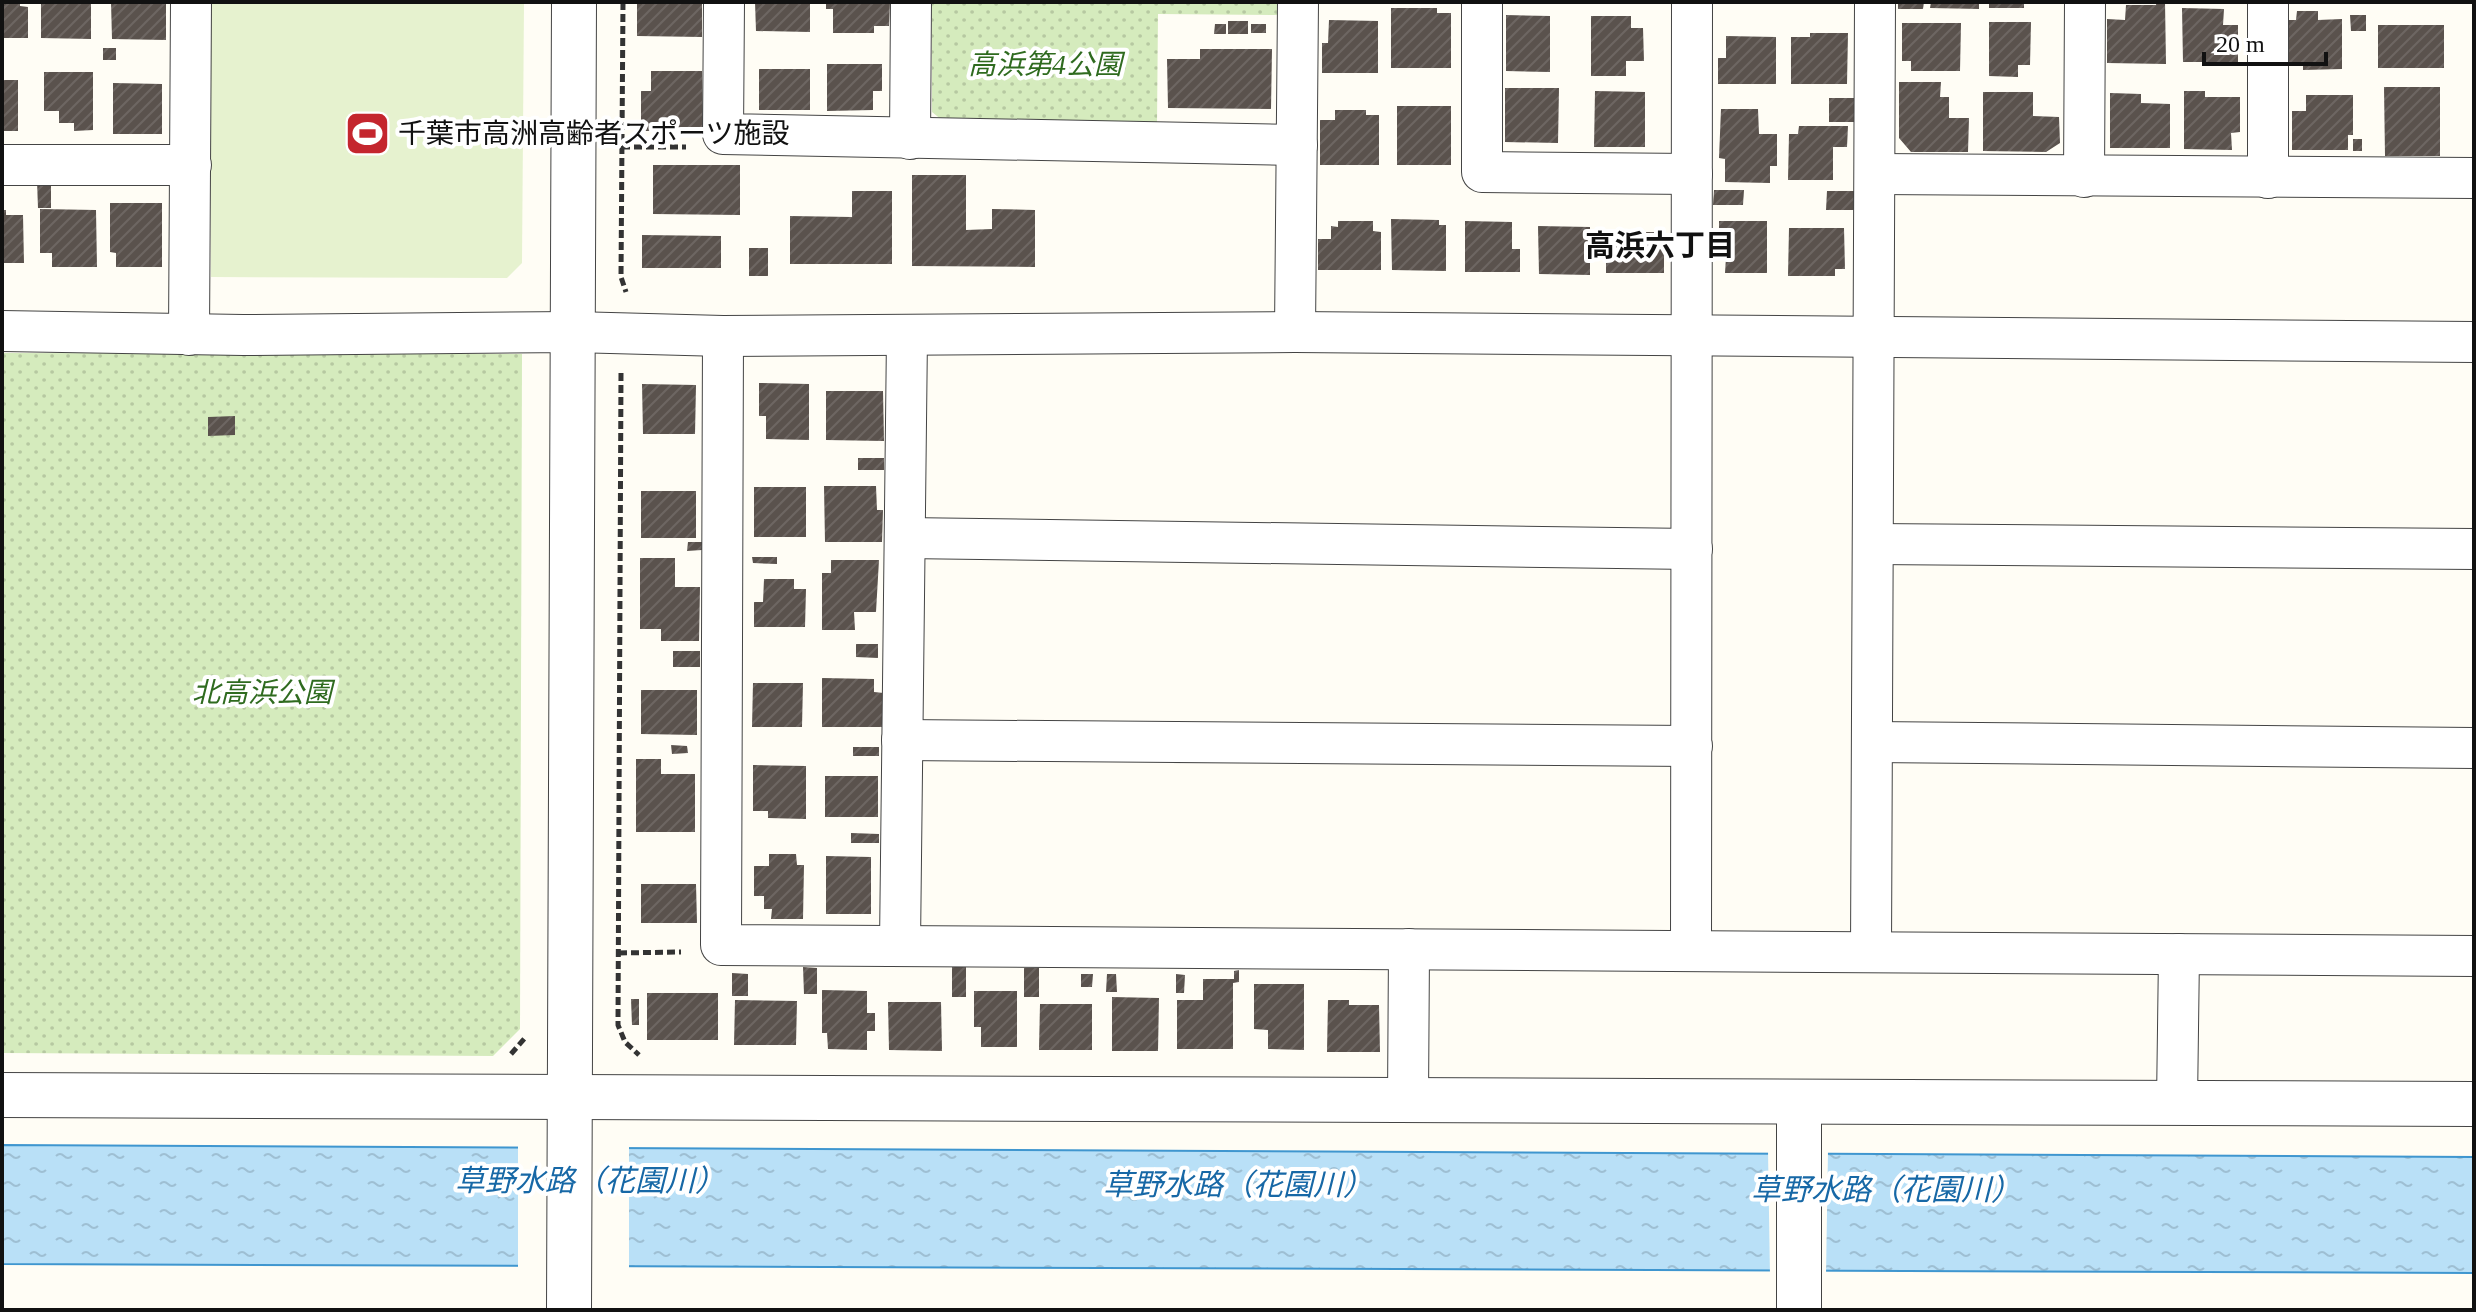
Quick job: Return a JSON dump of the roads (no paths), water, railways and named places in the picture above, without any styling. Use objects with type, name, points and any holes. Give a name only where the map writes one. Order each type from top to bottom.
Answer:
[{"type":"street","points":[[189,335],[191,2]]},
{"type":"street","points":[[569,1310],[574,2]]},
{"type":"street","points":[[724,2],[723,134],[1297,145]]},
{"type":"street","points":[[910,139],[911,2]]},
{"type":"street","points":[[1295,332],[1298,2]]},
{"type":"street","points":[[1482,2],[1482,172],[1692,174]]},
{"type":"street","points":[[1691,951],[1692,2]]},
{"type":"street","points":[[1871,952],[1875,2]]},
{"type":"street","points":[[2084,177],[2085,2]]},
{"type":"street","points":[[2268,2],[2268,178]]},
{"type":"street","points":[[2,165],[191,165]]},
{"type":"street","points":[[1875,174],[2474,178]]},
{"type":"street","points":[[2,331],[189,335],[573,332],[723,336],[1295,332],[2474,342]]},
{"type":"street","points":[[900,945],[907,335]]},
{"type":"street","points":[[723,336],[721,945],[2474,956]]},
{"type":"street","points":[[905,538],[1692,549]]},
{"type":"street","points":[[1873,544],[2474,549]]},
{"type":"street","points":[[902,740],[1692,746]]},
{"type":"street","points":[[1872,742],[2474,748]]},
{"type":"street","points":[[1408,1100],[1409,949]]},
{"type":"street","points":[[2177,1103],[2179,954]]},
{"type":"street","points":[[2,1095],[2474,1104]]},
{"type":"street","points":[[1799,1102],[1799,1310]]},
{"type":"water","name":"草野水路（花園川）","points":[[2,1145],[2474,1157],[2474,1273],[2,1264]]},
{"type":"place","name":"千葉市高洲高齢者スポーツ施設","points":[[367,133]]},
{"type":"district","name":"高浜六丁目","points":[[1660,246]]},
{"type":"park label","name":"高浜第4公園","points":[[1045,64]]},
{"type":"park label","name":"北高浜公園","points":[[262,692]]}]
